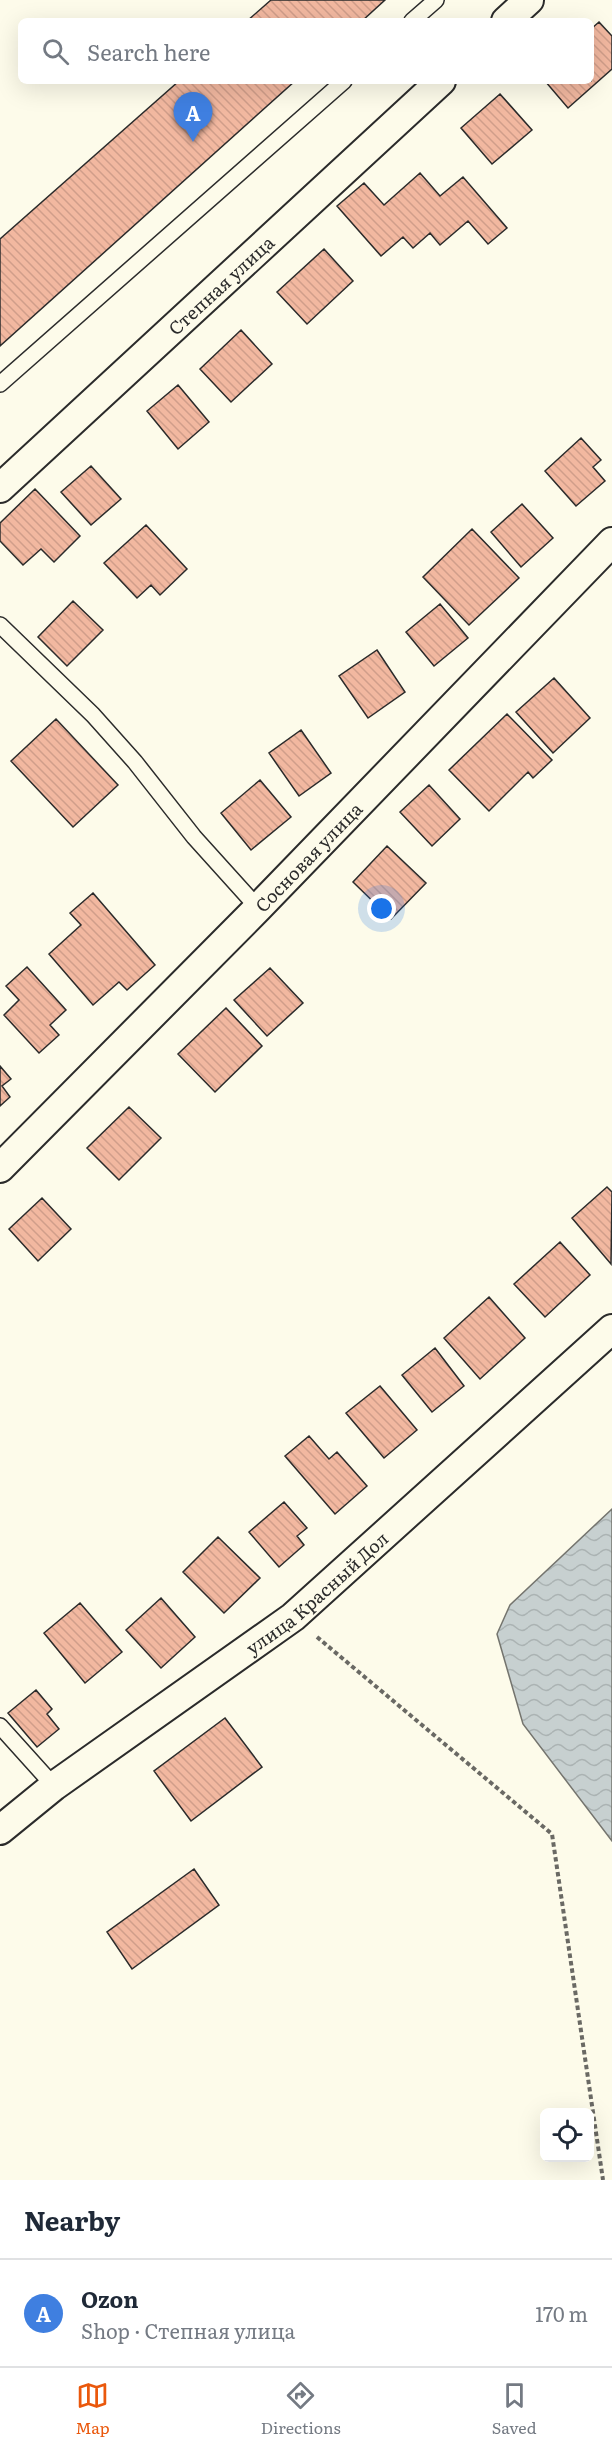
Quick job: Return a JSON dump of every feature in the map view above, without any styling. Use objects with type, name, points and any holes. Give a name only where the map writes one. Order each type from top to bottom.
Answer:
[{"type":"street","points":[[509,18],[529,0]]},
{"type":"street","name":"Степная улица","points":[[0,488],[438,84]]},
{"type":"street","name":"Сосновая улица","points":[[0,1168],[258,908],[612,542]]},
{"type":"street","name":"улица Красный Дол","points":[[0,1830],[54,1786],[293,1617],[612,1329]]},
{"type":"lane","points":[[415,18],[436,0]]},
{"type":"lane","points":[[0,384],[341,84]]},
{"type":"lane","points":[[0,625],[93,715],[135,762],[194,837],[258,908]]},
{"type":"lane","points":[[0,1726],[54,1786]]},
{"type":"path","points":[[293,1617],[552,1834],[603,2180]]},
{"type":"water","points":[[612,1509],[612,1841],[523,1724],[497,1634],[510,1605]]},
{"type":"building","points":[[271,0],[385,0],[365,18],[250,18]]},
{"type":"building","points":[[599,22],[612,36],[612,69],[568,108],[548,84],[594,84],[594,26]]},
{"type":"building","points":[[176,84],[292,84],[0,346],[0,239]]},
{"type":"building","points":[[500,94],[532,130],[492,164],[461,128]]},
{"type":"building","points":[[420,173],[440,196],[463,177],[507,228],[488,244],[468,221],[440,245],[430,233],[413,248],[403,237],[381,256],[337,206],[364,183],[384,205]]},
{"type":"building","points":[[324,249],[353,281],[307,324],[277,292]]},
{"type":"building","points":[[241,330],[272,364],[231,402],[200,369]]},
{"type":"building","points":[[178,385],[209,422],[178,449],[147,411]]},
{"type":"building","points":[[581,438],[601,460],[593,467],[605,481],[576,506],[545,471]]},
{"type":"building","points":[[91,466],[121,499],[91,525],[61,492]]},
{"type":"building","points":[[35,489],[80,536],[54,562],[41,549],[23,565],[0,541],[0,523]]},
{"type":"building","points":[[522,504],[553,538],[521,567],[491,532]]},
{"type":"building","points":[[146,525],[187,569],[160,595],[151,585],[137,598],[104,563]]},
{"type":"building","points":[[472,529],[519,578],[469,625],[423,577]]},
{"type":"building","points":[[73,601],[103,630],[67,666],[38,637]]},
{"type":"building","points":[[440,604],[468,638],[434,666],[406,632]]},
{"type":"building","points":[[377,650],[405,692],[368,718],[339,676]]},
{"type":"building","points":[[554,678],[590,718],[553,753],[516,712]]},
{"type":"building","points":[[507,714],[552,760],[533,778],[528,772],[489,811],[449,770]]},
{"type":"building","points":[[56,719],[118,785],[73,827],[11,761]]},
{"type":"building","points":[[301,730],[331,773],[299,796],[269,753]]},
{"type":"building","points":[[260,780],[291,817],[251,850],[221,813]]},
{"type":"building","points":[[429,785],[460,819],[432,846],[400,812]]},
{"type":"building","points":[[387,846],[426,883],[391,919],[353,882]]},
{"type":"building","points":[[93,893],[155,965],[127,990],[119,982],[93,1005],[49,954],[81,925],[70,913]]},
{"type":"building","points":[[27,967],[66,1010],[50,1025],[59,1035],[39,1053],[4,1015],[19,1000],[6,986]]},
{"type":"building","points":[[270,968],[303,1003],[267,1036],[234,1000]]},
{"type":"building","points":[[226,1008],[262,1046],[215,1092],[178,1054]]},
{"type":"building","points":[[0,1066],[11,1079],[2,1086],[10,1097],[0,1106]]},
{"type":"building","points":[[129,1107],[161,1138],[119,1180],[87,1148]]},
{"type":"building","points":[[607,1187],[612,1192],[611,1264],[572,1218]]},
{"type":"building","points":[[42,1198],[71,1229],[38,1261],[9,1229]]},
{"type":"building","points":[[560,1242],[590,1275],[545,1317],[514,1284]]},
{"type":"building","points":[[489,1297],[525,1338],[480,1379],[444,1338]]},
{"type":"building","points":[[435,1348],[464,1386],[432,1412],[402,1375]]},
{"type":"building","points":[[380,1386],[417,1430],[384,1458],[346,1413]]},
{"type":"building","points":[[309,1436],[329,1459],[337,1452],[367,1486],[335,1514],[285,1456]]},
{"type":"building","points":[[284,1502],[307,1528],[297,1536],[304,1545],[279,1567],[249,1532]]},
{"type":"building","points":[[218,1537],[260,1578],[224,1613],[183,1572]]},
{"type":"building","points":[[161,1598],[195,1637],[161,1668],[126,1630]]},
{"type":"building","points":[[80,1603],[122,1652],[85,1683],[44,1633]]},
{"type":"building","points":[[36,1690],[52,1709],[47,1714],[59,1729],[37,1747],[8,1713]]},
{"type":"building","points":[[225,1718],[262,1767],[191,1821],[154,1771]]},
{"type":"building","points":[[194,1869],[219,1905],[132,1969],[107,1932]]},
{"type":"place","name":"Ozon","points":[[193,142]]}]
